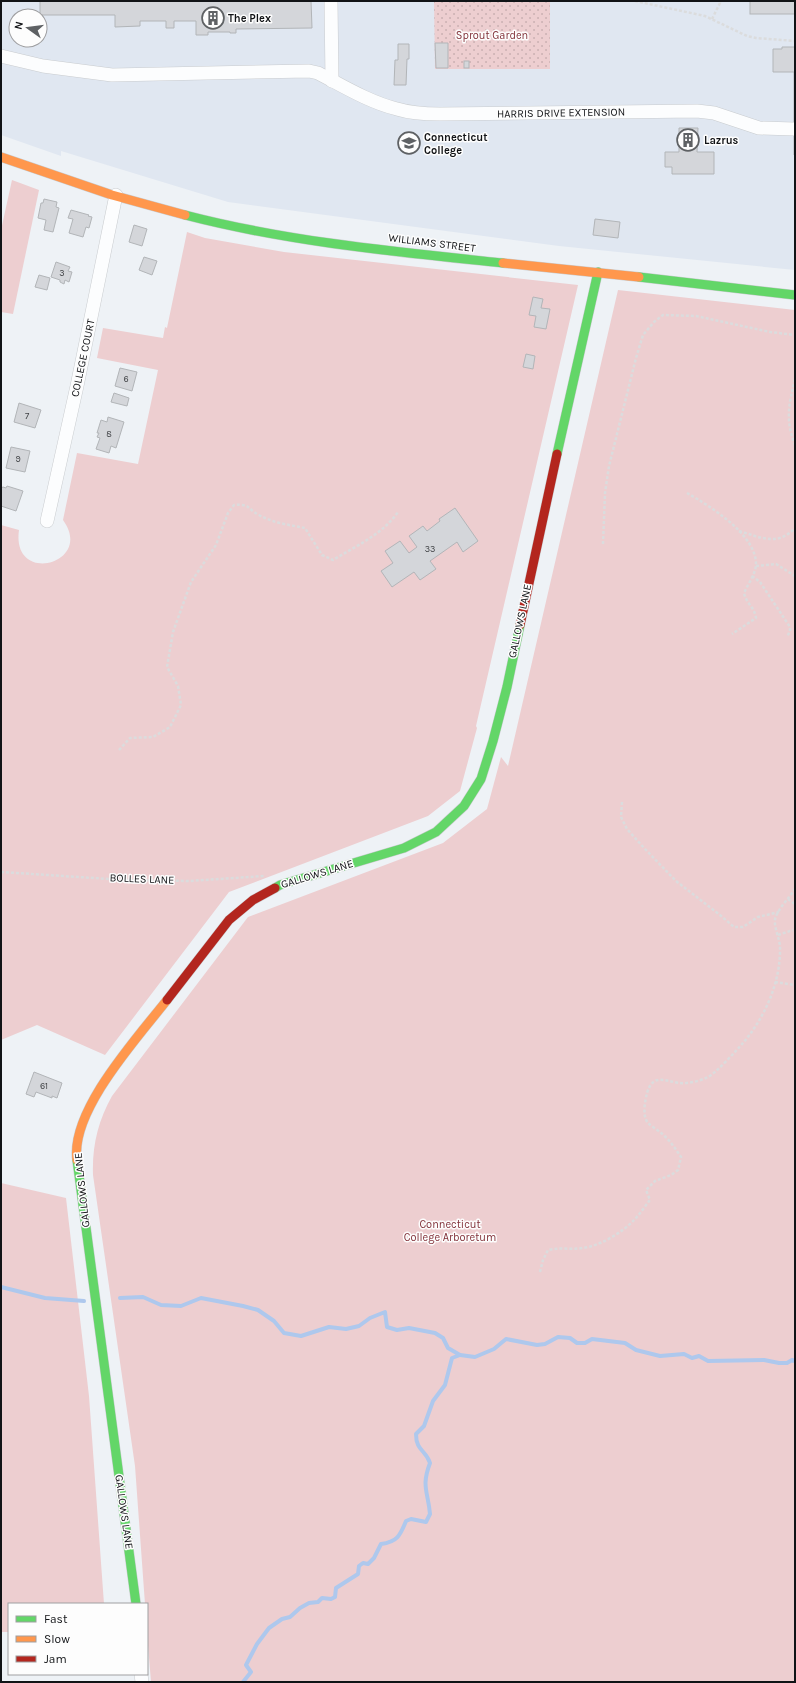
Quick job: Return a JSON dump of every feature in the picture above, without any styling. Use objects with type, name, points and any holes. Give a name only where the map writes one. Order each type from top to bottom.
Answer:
[{"type":"street","points":[[331,1],[332,81]]},
{"type":"street","name":"HARRIS DRIVE EXTENSION","points":[[1,56],[43,66],[112,75],[303,70],[315,72],[373,101],[397,109],[416,113],[697,111],[714,114],[759,128],[794,129]]},
{"type":"street","name":"WILLIAMS STREET","points":[[1,157],[72,182],[116,195],[225,224],[302,238],[403,252],[795,294]]},
{"type":"street","name":"COLLEGE COURT","points":[[47,521],[77,386],[116,195]]},
{"type":"street","name":"GALLOWS LANE","points":[[136,1603],[76,1154],[81,1129],[90,1107],[105,1079],[229,920],[253,900],[280,885],[404,848],[436,832],[464,806],[481,779],[507,687],[539,531],[598,272]]},
{"type":"path","points":[[636,1],[700,14],[752,37],[795,41]]},
{"type":"path","points":[[712,19],[718,2]]},
{"type":"path","points":[[603,544],[605,493],[609,466],[643,335],[654,322],[663,315],[696,316],[770,332],[795,335]]},
{"type":"path","points":[[795,379],[789,408],[789,428],[795,445]]},
{"type":"path","points":[[687,493],[720,514],[744,538],[755,555],[756,566],[744,593],[745,599],[756,614],[756,618],[732,634]]},
{"type":"path","points":[[119,750],[130,738],[154,737],[170,728],[181,705],[178,686],[167,667],[173,632],[191,582],[216,545],[228,513],[234,505],[244,504],[249,506],[258,515],[278,522],[305,528],[322,555],[333,560],[364,542],[392,520],[398,512]]},
{"type":"path","points":[[738,531],[768,540],[788,535],[795,528]]},
{"type":"path","points":[[756,566],[776,564],[795,576]]},
{"type":"path","points":[[752,576],[760,582],[790,627],[787,637]]},
{"type":"path","points":[[622,802],[621,817],[627,829],[645,849],[676,881],[734,926],[743,928],[758,917],[779,912]]},
{"type":"path","name":"BOLLES LANE","points":[[1,872],[125,880],[189,881],[268,876],[280,885]]},
{"type":"path","points":[[540,1272],[543,1260],[548,1250],[557,1248],[583,1248],[600,1243],[618,1233],[634,1220],[650,1200],[646,1190],[655,1180],[670,1175],[678,1170],[681,1157],[676,1148],[647,1122],[645,1111],[647,1092],[654,1082],[663,1079],[678,1083],[689,1083],[709,1077],[745,1040],[767,1007],[775,982],[780,947],[775,920],[795,889]]},
{"type":"path","points":[[788,899],[795,904]]},
{"type":"path","points":[[778,935],[793,930]]},
{"type":"path","points":[[775,982],[795,985]]},
{"type":"shaded area","name":"Connecticut College","points":[[1,1],[795,1],[795,270],[559,246],[228,202],[61,151],[61,156],[1,135]]},
{"type":"green space","name":"Sprout Garden","points":[[434,1],[550,1],[550,69],[435,69]]},
{"type":"green space","points":[[12,180],[39,190],[13,314],[1,312],[1,230]]},
{"type":"green space","points":[[187,232],[205,238],[284,252],[578,285],[476,726],[477,728],[460,791],[428,816],[229,892],[105,1055],[37,1025],[1,1040],[1,525],[19,530],[20,547],[27,558],[38,563],[50,562],[61,557],[68,548],[70,535],[63,520],[77,453],[138,464],[158,370],[97,358],[103,328],[163,338],[165,327],[167,328]]},
{"type":"green space","name":"Connecticut College Arboretum","points":[[618,290],[795,310],[795,1682],[151,1682],[148,1645],[148,1603],[145,1603],[135,1466],[93,1175],[95,1144],[103,1115],[112,1096],[248,917],[443,843],[487,809],[501,757],[508,766]]},
{"type":"green space","points":[[1,1183],[66,1198],[89,1396],[104,1603],[8,1603],[8,1632],[1,1632]]},
{"type":"building","name":"The Plex","points":[[40,1],[311,1],[312,28],[236,29],[236,33],[208,32],[208,35],[196,35],[196,21],[174,21],[174,28],[166,28],[166,21],[140,21],[140,26],[115,27],[115,15],[48,15],[48,8],[40,8]]},
{"type":"building","points":[[750,1],[795,1],[795,14],[750,14]]},
{"type":"building","points":[[435,43],[448,43],[448,68],[436,68]]},
{"type":"building","points":[[398,44],[409,44],[406,85],[394,85],[395,60],[398,60]]},
{"type":"building","points":[[782,47],[795,47],[795,155],[794,72],[773,72],[773,49],[782,49]]},
{"type":"building","points":[[464,61],[469,61],[469,68],[464,68]]},
{"type":"building","name":"Lazrus","points":[[679,128],[698,128],[697,152],[714,152],[714,174],[672,174],[672,167],[665,167],[665,152],[679,152]]},
{"type":"building","points":[[44,199],[57,202],[56,207],[59,208],[53,232],[44,230],[46,220],[38,218],[41,203],[43,203]]},
{"type":"building","points":[[71,210],[92,217],[89,228],[86,227],[83,237],[69,233],[73,219],[68,218]]},
{"type":"building","points":[[595,219],[620,222],[618,238],[593,235]]},
{"type":"building","points":[[134,225],[147,229],[142,246],[129,242]]},
{"type":"building","points":[[144,257],[157,261],[152,275],[139,270]]},
{"type":"building","points":[[56,262],[70,267],[68,271],[72,272],[69,282],[65,280],[64,284],[60,282],[60,280],[51,277]]},
{"type":"building","points":[[39,275],[50,278],[47,290],[35,287]]},
{"type":"building","points":[[533,297],[543,299],[541,308],[550,309],[546,329],[534,327],[536,316],[529,315]]},
{"type":"building","points":[[526,354],[535,356],[533,369],[523,367]]},
{"type":"building","points":[[120,368],[137,372],[132,391],[115,386]]},
{"type":"building","points":[[114,393],[129,398],[127,406],[111,402]]},
{"type":"building","points":[[19,403],[41,410],[35,428],[14,422]]},
{"type":"building","points":[[108,417],[124,422],[116,448],[111,446],[109,453],[96,449],[100,438],[97,437],[99,433],[97,433],[101,420],[107,422]]},
{"type":"building","points":[[11,447],[30,451],[25,472],[6,468]]},
{"type":"building","points":[[7,486],[23,491],[16,511],[1,506],[1,488],[6,488]]},
{"type":"building","points":[[455,508],[478,541],[463,552],[457,542],[430,561],[436,569],[420,580],[414,572],[392,587],[381,571],[393,563],[385,551],[400,541],[409,553],[417,547],[409,536],[423,526],[427,531],[440,521],[439,519]]},
{"type":"building","points":[[34,1072],[62,1083],[57,1098],[52,1096],[52,1098],[36,1092],[34,1097],[26,1094]]},
{"type":"waterway","points":[[1,1287],[45,1298],[84,1301]]},
{"type":"waterway","points":[[120,1298],[143,1297],[161,1305],[181,1306],[201,1298],[243,1306],[258,1310],[274,1321],[284,1333],[301,1336],[329,1327],[346,1329],[359,1326],[370,1318],[385,1312],[387,1327],[397,1330],[409,1328],[435,1333],[443,1338],[448,1348],[460,1355],[475,1357],[494,1349],[506,1339],[537,1345],[545,1344],[558,1337],[570,1338],[577,1343],[585,1343],[592,1339],[625,1343],[636,1350],[660,1356],[684,1354],[692,1358],[699,1356],[708,1361],[764,1360],[779,1363],[787,1363],[792,1360],[795,1361]]},
{"type":"waterway","points":[[243,1682],[251,1672],[246,1665],[257,1644],[269,1628],[282,1619],[290,1617],[300,1608],[309,1603],[318,1602],[322,1598],[331,1599],[335,1597],[336,1588],[358,1574],[359,1566],[363,1563],[368,1564],[374,1558],[381,1544],[394,1540],[402,1531],[406,1521],[411,1519],[426,1522],[430,1514],[426,1489],[427,1471],[430,1463],[426,1455],[419,1447],[416,1440],[416,1434],[424,1426],[433,1401],[445,1385],[452,1358],[460,1355]]},
{"type":"traffic: fast","points":[[185,215],[303,239],[383,250],[503,263]]},
{"type":"traffic: fast","points":[[557,454],[598,272]]},
{"type":"traffic: fast","points":[[639,277],[795,295]]},
{"type":"traffic: fast","points":[[275,888],[280,885],[404,848],[436,832],[464,806],[481,779],[493,741],[507,687],[520,625]]},
{"type":"traffic: fast","points":[[77,1160],[136,1603]]},
{"type":"traffic: slow","points":[[1,157],[112,195],[185,215]]},
{"type":"traffic: slow","points":[[503,263],[639,277]]},
{"type":"traffic: slow","points":[[77,1160],[78,1141],[84,1120],[95,1098],[108,1076],[124,1054],[167,1000]]},
{"type":"traffic: jam","points":[[520,625],[557,454]]},
{"type":"traffic: jam","points":[[167,1000],[229,920],[253,900],[275,888]]},
{"type":"place","name":"The Plex","points":[[213,18]]},
{"type":"place","name":"Lazrus","points":[[688,140]]},
{"type":"place","name":"Connecticut College","points":[[409,143]]}]
